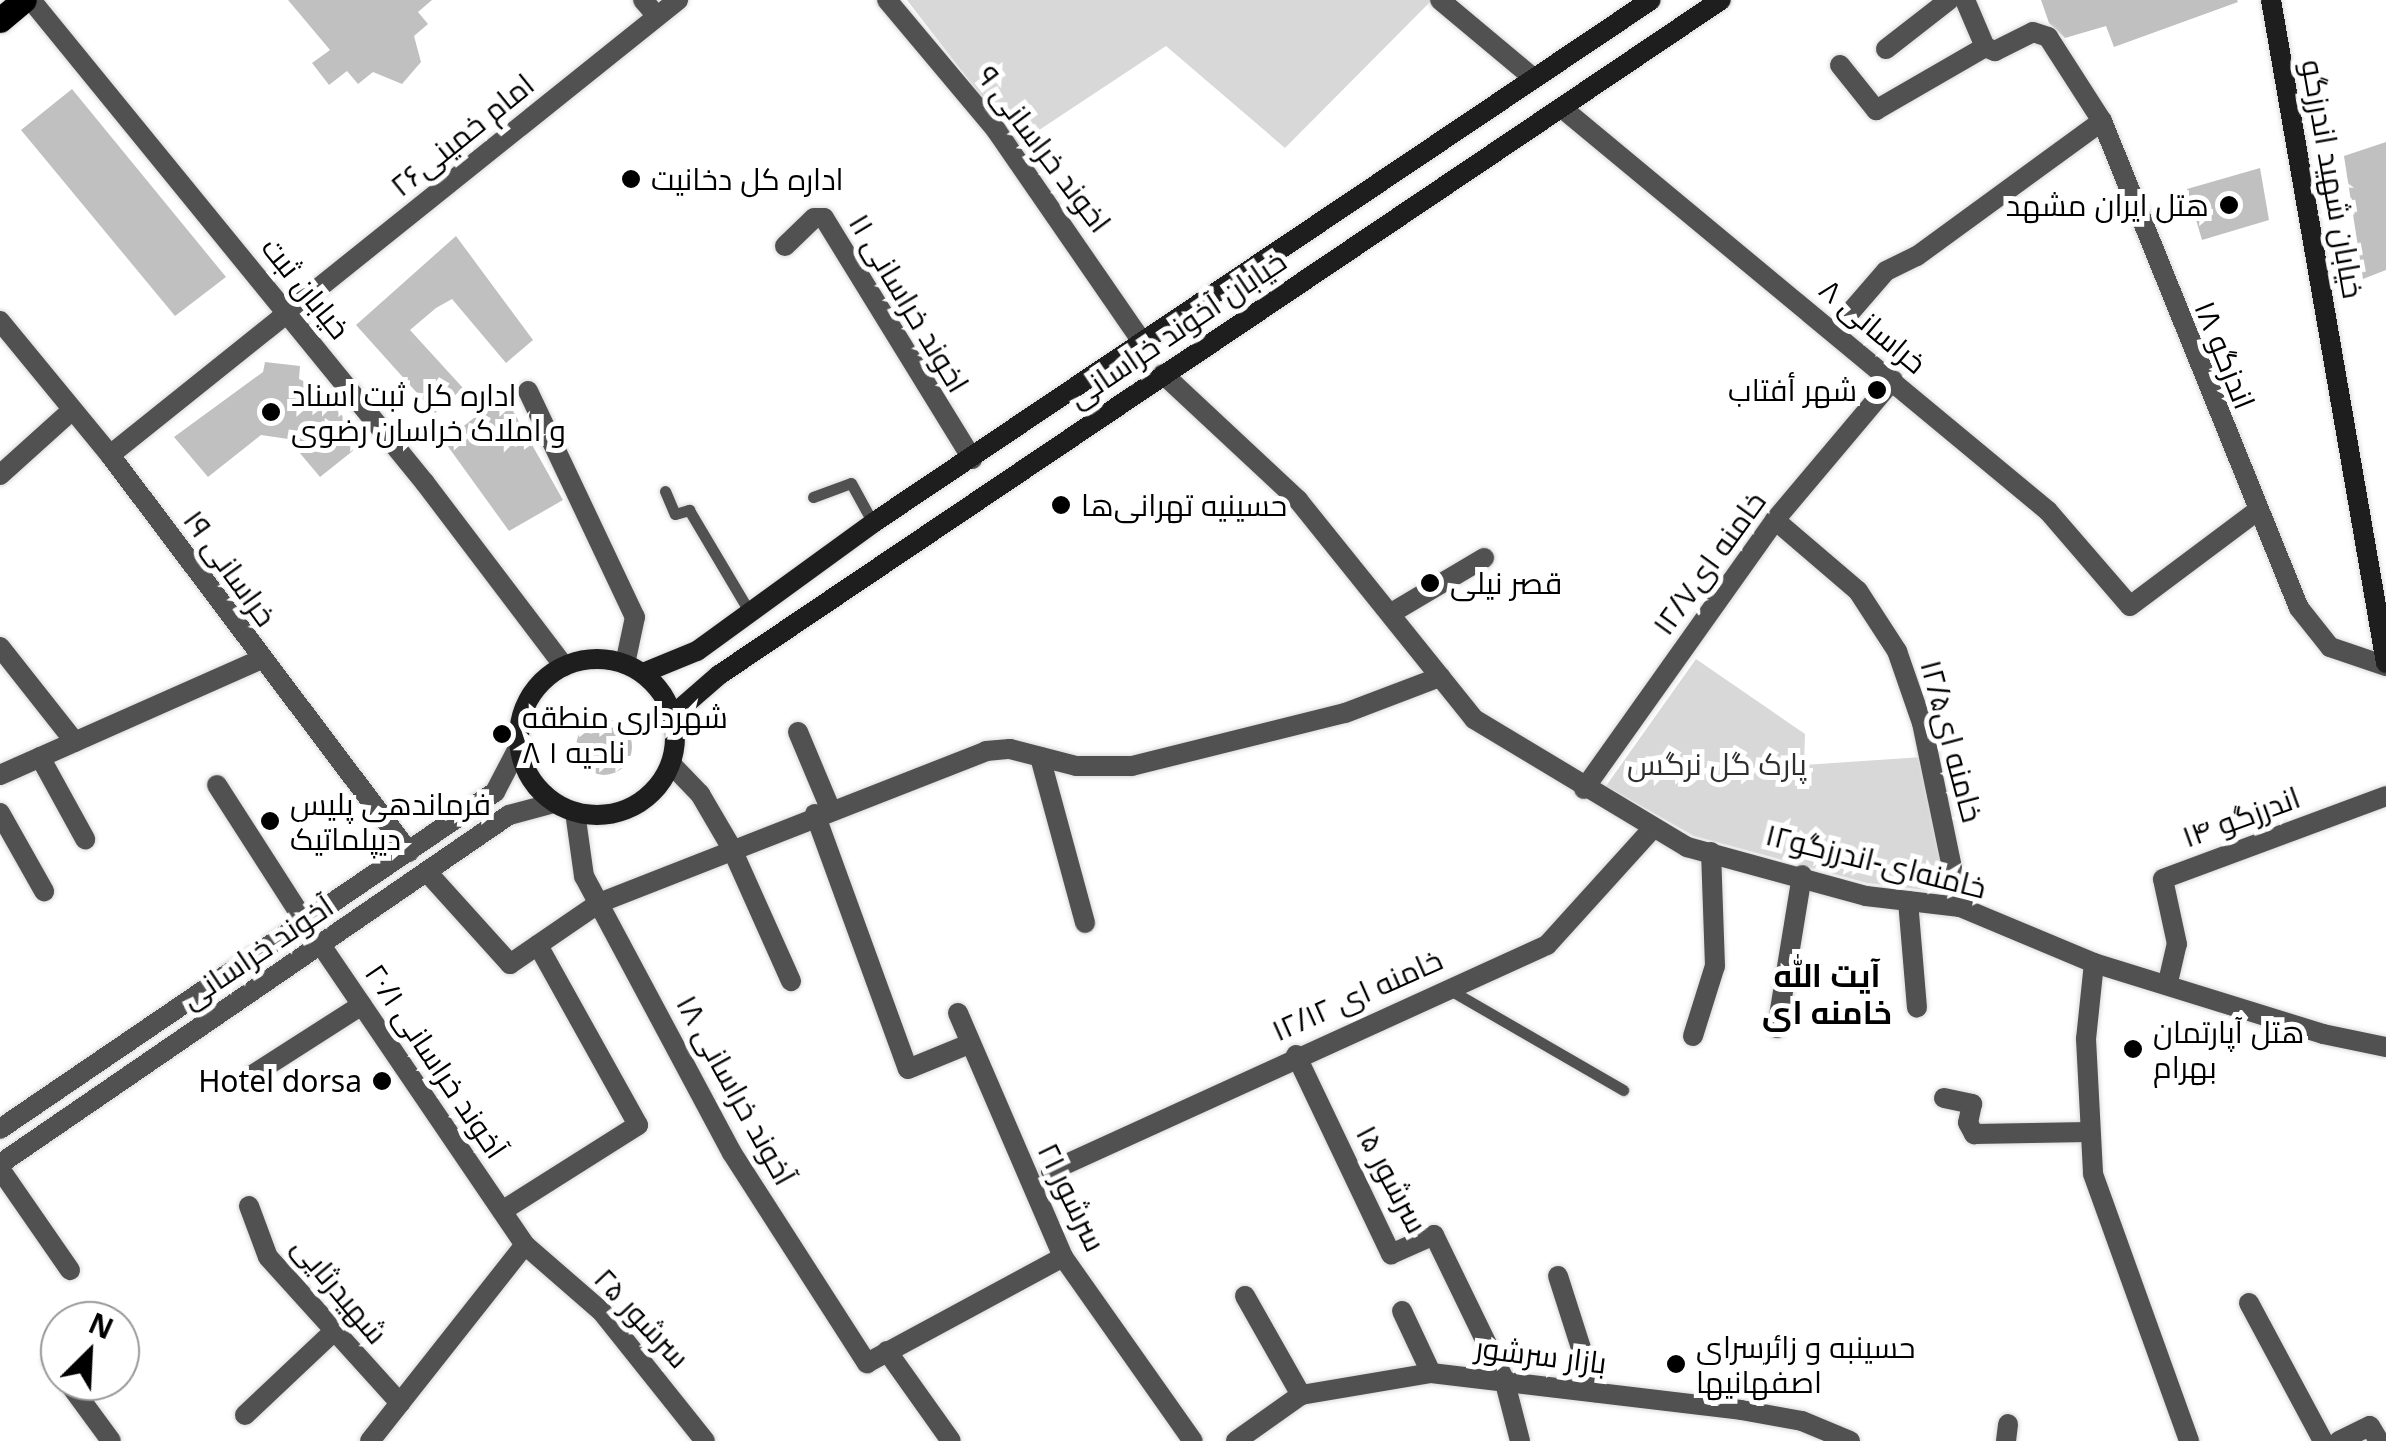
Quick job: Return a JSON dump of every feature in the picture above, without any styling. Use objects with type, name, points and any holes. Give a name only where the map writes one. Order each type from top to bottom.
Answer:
[{"type":"main road","points":[[0,20],[27,0]]},
{"type":"main road","name":"خیابان آخوند خراسانی","points":[[634,669],[696,651],[872,524],[1650,0]]},
{"type":"main road","name":"خیابان آخوند خراسانی","points":[[672,715],[718,675],[1720,0]]},
{"type":"main road","name":"خیابان شهید اندرزگو","points":[[2271,0],[2386,665]]},
{"type":"main road","points":[[605,659],[634,669],[672,715],[672,764],[642,802],[610,814],[574,812],[554,803],[525,768],[519,746],[528,699],[564,666],[605,659]]},
{"type":"street","name":"خیابان ثبت","points":[[27,0],[288,313],[564,666]]},
{"type":"street","name":"امام خمینی۲۶","points":[[110,455],[288,313],[650,8],[678,0]]},
{"type":"street","name":"اخوند خراسانی ۹","points":[[887,0],[996,130],[1142,342]]},
{"type":"street","points":[[1440,0],[1532,77]]},
{"type":"street","points":[[1886,49],[1950,0]]},
{"type":"street","points":[[1840,65],[1871,106],[1881,109],[1985,47],[1965,0]]},
{"type":"street","name":"اندزگو ۱۸","points":[[1985,47],[1995,51],[2040,33],[2102,121],[2298,608],[2330,647],[2386,665]]},
{"type":"street","name":"خراسانی ۸","points":[[1562,108],[2048,510],[2130,606],[2257,511]]},
{"type":"street","points":[[1834,331],[1886,271],[1917,256],[2102,121]]},
{"type":"street","name":"اخوند خراسانی ۱۱","points":[[785,246],[814,218],[824,218],[972,459]]},
{"type":"street","name":"خراسانی ۱۹","points":[[0,321],[110,455],[260,660],[409,852]]},
{"type":"street","name":"خامنه‌ای-اندرزگو۱۲","points":[[1163,374],[1298,500],[1393,612],[1474,720],[1653,828],[1711,852],[1908,901],[1960,907],[2094,962],[2168,982],[2324,1034],[2386,1047]]},
{"type":"street","name":"خامنه ای۱۲/۷","points":[[1584,789],[1775,520],[1893,380]]},
{"type":"street","points":[[528,391],[635,617],[634,669]]},
{"type":"street","points":[[0,475],[71,412]]},
{"type":"street","name":"خامنه ای۱۲/۵","points":[[1775,520],[1858,591],[1897,651],[1922,723],[1960,907]]},
{"type":"street","points":[[1393,612],[1484,558]]},
{"type":"street","points":[[0,647],[76,742]]},
{"type":"street","points":[[0,775],[260,660]]},
{"type":"street","points":[[427,872],[510,964],[599,904],[730,847],[997,748],[1076,766],[1132,766],[1345,713],[1440,677]]},
{"type":"street","points":[[798,732],[908,1068],[969,1044]]},
{"type":"street","name":"آخوند خراسانی","points":[[0,1129],[495,792],[519,746]]},
{"type":"street","points":[[40,757],[86,839]]},
{"type":"street","points":[[1040,757],[1085,923]]},
{"type":"street","points":[[672,764],[700,794],[730,847],[791,981]]},
{"type":"street","points":[[217,785],[305,922]]},
{"type":"street","name":"اندرزگو ۱۴","points":[[2168,982],[2177,944],[2163,879],[2386,796]]},
{"type":"street","name":"آخوند خراسانی","points":[[0,1166],[509,816],[554,803]]},
{"type":"street","name":"آخوند خراسانی ۱۸","points":[[574,812],[584,876],[732,1153],[867,1363],[887,1351]]},
{"type":"street","points":[[0,814],[44,891]]},
{"type":"street","name":"خامنه ای ۱۲/۱۲","points":[[1051,1171],[1296,1055],[1547,945],[1653,828]]},
{"type":"street","points":[[1693,1036],[1715,966],[1711,852]]},
{"type":"street","points":[[1777,1028],[1802,875]]},
{"type":"street","points":[[1908,901],[1917,1008]]},
{"type":"street","name":"آخوند خراسانی ۲۰/۱","points":[[321,944],[525,1245]]},
{"type":"street","points":[[502,1211],[638,1125],[538,945]]},
{"type":"street","points":[[2094,962],[2088,1132],[2093,1174],[2189,1441]]},
{"type":"street","points":[[254,1074],[362,1006]]},
{"type":"street","name":"سرشور ۲۱","points":[[958,1013],[1063,1258],[1193,1441]]},
{"type":"street","name":"سرشور ۱۵","points":[[1296,1055],[1391,1254],[1434,1235],[1504,1379]]},
{"type":"street","points":[[1944,1098],[1972,1104],[1968,1124],[1974,1134],[2088,1132]]},
{"type":"street","points":[[0,1166],[70,1270]]},
{"type":"street","name":"شهیدرثایی","points":[[249,1206],[268,1257],[400,1403]]},
{"type":"street","points":[[370,1441],[525,1245]]},
{"type":"street","name":"سرشور ۲۵","points":[[525,1245],[602,1312],[704,1441]]},
{"type":"street","points":[[951,1441],[887,1351],[1063,1258]]},
{"type":"street","points":[[1558,1276],[1595,1392]]},
{"type":"street","points":[[1245,1296],[1301,1395]]},
{"type":"street","points":[[2249,1303],[2323,1441]]},
{"type":"street","points":[[1402,1312],[1431,1373]]},
{"type":"street","points":[[244,1415],[333,1332]]},
{"type":"street","name":"بازار سرشور","points":[[1236,1441],[1301,1395],[1431,1373],[1741,1410],[1816,1435],[1850,1441]]},
{"type":"street","points":[[1504,1379],[1520,1441]]},
{"type":"street","points":[[82,1401],[111,1441]]},
{"type":"street","points":[[2340,1441],[2374,1433]]},
{"type":"lane","points":[[813,497],[851,484],[872,524]]},
{"type":"lane","points":[[666,491],[675,514],[689,510],[749,611]]},
{"type":"lane","points":[[1446,988],[1623,1090]]},
{"type":"green space","points":[[907,0],[1432,0],[1285,148],[1166,46],[1018,144]]},
{"type":"green space","name":"پارک گل نرگس","points":[[1696,659],[1805,734],[1804,765],[1922,757],[1950,893],[1867,883],[1694,836],[1606,786]]},
{"type":"building","points":[[288,0],[432,0],[418,12],[428,24],[414,36],[421,62],[402,84],[373,72],[358,84],[347,71],[329,85],[312,63],[330,50]]},
{"type":"building","points":[[2041,0],[2238,2],[2114,47],[2106,26],[2065,38],[2049,23]]},
{"type":"building","points":[[72,89],[226,277],[175,316],[21,130]]},
{"type":"building","points":[[2386,142],[2386,270],[2363,279],[2344,156]]},
{"type":"building","name":"هتل ایران مشهد","points":[[2260,168],[2269,220],[2202,240],[2187,189]]},
{"type":"building","points":[[456,236],[533,340],[506,363],[452,299],[436,308],[410,330],[463,388],[435,413],[356,325]]},
{"type":"building","name":"اداره کل ثبت اسناد و املاک خراسان رضوی","points":[[265,362],[300,366],[299,379],[319,388],[364,442],[320,477],[288,439],[261,435],[208,477],[174,437],[263,372]]},
{"type":"building","points":[[504,395],[563,500],[509,531],[444,441]]},
{"type":"building","points":[[604,719],[624,727],[632,747],[624,767],[604,775],[584,767],[576,747],[584,727]]},
{"type":"place","name":"اداره کل دخانیت","points":[[631,179]]},
{"type":"place","name":"هتل ایران مشهد","points":[[2229,205]]},
{"type":"place","name":"شهر أفتاب","points":[[1877,390]]},
{"type":"place","name":"اداره کل ثبت اسناد و املاک خراسان رضوی","points":[[271,412]]},
{"type":"place","name":"حسینیه تهرانی‌ها","points":[[1061,505]]},
{"type":"place","name":"قصر نیلی","points":[[1430,583]]},
{"type":"place","name":"شهرداری منطقه ۸ ناحیه ۱","points":[[502,734]]},
{"type":"place","name":"فرماندهی پلیس دیپلماتیک","points":[[270,821]]},
{"type":"place","name":"هتل آپارتمان بهرام","points":[[2133,1049]]},
{"type":"place","name":"Hotel dorsa","points":[[382,1081]]},
{"type":"place","name":"حسینبه و زائرسرای اصفهانیها","points":[[1676,1364]]},
{"type":"district","name":"آیت الله خامنه ای","points":[[1827,994]]}]
